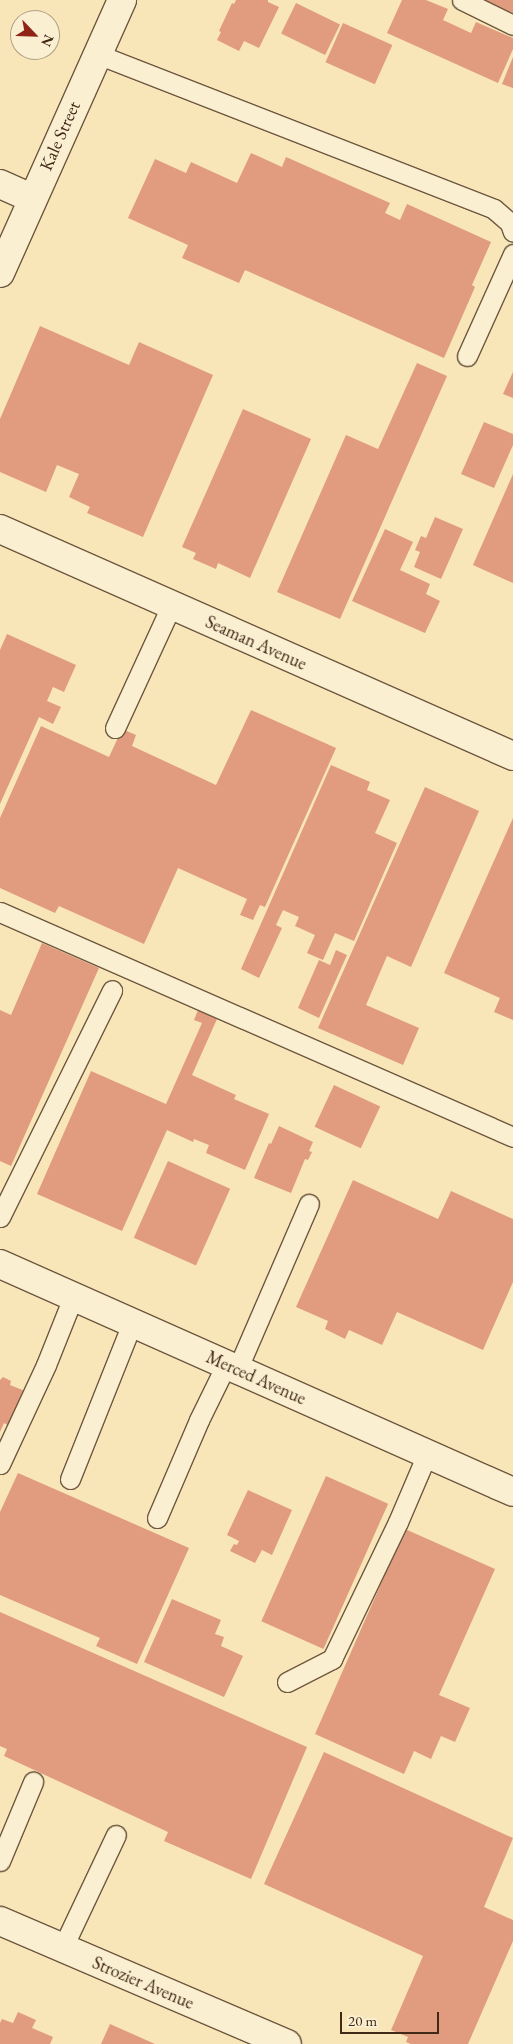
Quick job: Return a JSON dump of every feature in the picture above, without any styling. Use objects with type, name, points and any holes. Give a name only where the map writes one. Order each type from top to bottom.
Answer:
[{"type":"street","name":"Kale Street","points":[[0,273],[122,0]]},
{"type":"street","points":[[0,184],[32,198]]},
{"type":"street","name":"Seaman Avenue","points":[[0,529],[513,756]]},
{"type":"street","name":"Merced Avenue","points":[[0,1264],[513,1492]]},
{"type":"street","name":"Strozier Avenue","points":[[0,1922],[287,2044]]},
{"type":"lane","points":[[462,0],[513,24]]},
{"type":"lane","points":[[97,54],[494,209],[510,223],[513,232]]},
{"type":"lane","points":[[467,356],[513,254]]},
{"type":"lane","points":[[115,728],[171,606]]},
{"type":"lane","points":[[0,912],[513,1137]]},
{"type":"lane","points":[[0,1217],[112,990]]},
{"type":"lane","points":[[157,1518],[199,1420],[232,1367],[309,1204]]},
{"type":"lane","points":[[0,1464],[46,1364],[73,1297]]},
{"type":"lane","points":[[70,1479],[132,1324]]},
{"type":"lane","points":[[287,1682],[332,1660],[398,1522],[427,1454]]},
{"type":"lane","points":[[0,1861],[33,1782]]},
{"type":"lane","points":[[62,1949],[116,1835]]},
{"type":"building","points":[[236,0],[268,0],[268,2],[279,7],[259,48],[244,41],[239,51],[217,40],[221,32],[219,31],[232,3],[234,4]]},
{"type":"building","points":[[402,0],[426,0],[448,9],[443,20],[471,33],[476,22],[513,38],[513,49],[498,83],[387,33]]},
{"type":"building","points":[[482,0],[513,0],[513,13]]},
{"type":"building","points":[[296,3],[340,24],[325,55],[281,34]]},
{"type":"building","points":[[343,23],[392,45],[375,84],[326,62]]},
{"type":"building","points":[[513,57],[513,88],[502,84]]},
{"type":"building","points":[[251,153],[282,167],[286,157],[390,203],[385,213],[400,220],[407,204],[491,242],[472,285],[475,287],[444,358],[245,270],[239,283],[182,258],[188,245],[128,218],[155,159],[186,173],[191,162],[237,183]]},
{"type":"building","points":[[40,326],[129,365],[139,342],[213,375],[143,537],[87,513],[90,507],[69,497],[79,474],[57,465],[46,492],[0,472],[0,419]]},
{"type":"building","points":[[417,363],[447,376],[340,619],[277,592],[346,435],[378,449]]},
{"type":"building","points":[[513,372],[513,398],[503,394]]},
{"type":"building","points":[[243,409],[311,439],[250,578],[218,563],[216,569],[193,559],[196,553],[182,547]]},
{"type":"building","points":[[484,422],[513,434],[513,445],[494,488],[461,474]]},
{"type":"building","points":[[513,474],[513,583],[473,565]]},
{"type":"building","points":[[435,517],[463,529],[441,579],[414,567],[420,552],[415,550],[421,536],[426,538]]},
{"type":"building","points":[[385,529],[413,542],[400,570],[430,584],[426,594],[440,601],[425,633],[352,601]]},
{"type":"building","points":[[7,634],[76,665],[64,692],[53,687],[47,701],[61,707],[53,724],[39,717],[0,804],[0,650]]},
{"type":"building","points":[[251,710],[336,748],[265,907],[260,905],[253,920],[240,915],[247,899],[178,868],[144,944],[59,906],[55,913],[0,888],[0,818],[41,726],[109,757],[122,729],[136,735],[132,746],[216,785]]},
{"type":"building","points":[[331,765],[370,782],[367,790],[390,800],[375,833],[397,843],[354,941],[335,933],[323,960],[307,953],[315,935],[295,926],[299,917],[283,910],[276,925],[282,928],[259,978],[241,969]]},
{"type":"building","points":[[425,787],[479,811],[411,967],[387,956],[366,1005],[419,1028],[403,1065],[318,1028]]},
{"type":"building","points":[[513,818],[513,1020],[494,1012],[500,998],[444,973]]},
{"type":"building","points":[[42,943],[99,968],[11,1166],[0,1161],[0,1010],[11,1015]]},
{"type":"building","points":[[336,950],[347,955],[319,1018],[298,1008],[319,960],[330,965]]},
{"type":"building","points":[[198,1010],[217,1019],[192,1075],[236,1095],[234,1099],[269,1114],[245,1170],[206,1153],[209,1145],[194,1139],[193,1142],[167,1130],[122,1231],[37,1194],[91,1071],[166,1104],[202,1023],[194,1020]]},
{"type":"building","points":[[334,1085],[380,1107],[361,1148],[315,1127]]},
{"type":"building","points":[[279,1126],[313,1142],[309,1151],[312,1152],[308,1160],[305,1159],[291,1193],[254,1178],[269,1143],[271,1144]]},
{"type":"building","points":[[168,1161],[230,1189],[196,1265],[134,1238]]},
{"type":"building","points":[[353,1180],[438,1219],[451,1191],[513,1219],[513,1282],[483,1350],[397,1312],[382,1345],[349,1330],[345,1339],[325,1329],[328,1321],[296,1307]]},
{"type":"building","points":[[3,1377],[11,1381],[10,1385],[25,1391],[9,1426],[4,1423],[0,1432],[0,1380]]},
{"type":"building","points":[[18,1473],[189,1548],[137,1664],[96,1646],[100,1638],[0,1595],[0,1512]]},
{"type":"building","points":[[326,1476],[388,1504],[323,1649],[261,1621]]},
{"type":"building","points":[[248,1490],[292,1510],[272,1555],[262,1550],[255,1563],[230,1551],[234,1544],[237,1545],[239,1541],[227,1535]]},
{"type":"building","points":[[405,1529],[495,1569],[439,1695],[470,1708],[455,1742],[441,1736],[431,1759],[414,1751],[404,1774],[315,1734]]},
{"type":"building","points":[[172,1599],[221,1620],[215,1634],[224,1637],[221,1646],[243,1656],[224,1697],[144,1662]]},
{"type":"building","points":[[0,1612],[307,1747],[251,1879],[164,1841],[168,1832],[4,1756],[7,1749],[0,1746]]},
{"type":"building","points":[[324,1752],[513,1838],[484,1907],[513,1920],[513,1941],[468,2044],[411,2044],[406,2042],[408,2037],[391,2030],[423,1956],[264,1884]]},
{"type":"building","points":[[18,2012],[36,2020],[32,2028],[53,2037],[50,2044],[0,2044],[0,2023],[2,2019],[13,2023]]},
{"type":"building","points":[[110,2024],[155,2044],[101,2044]]}]
